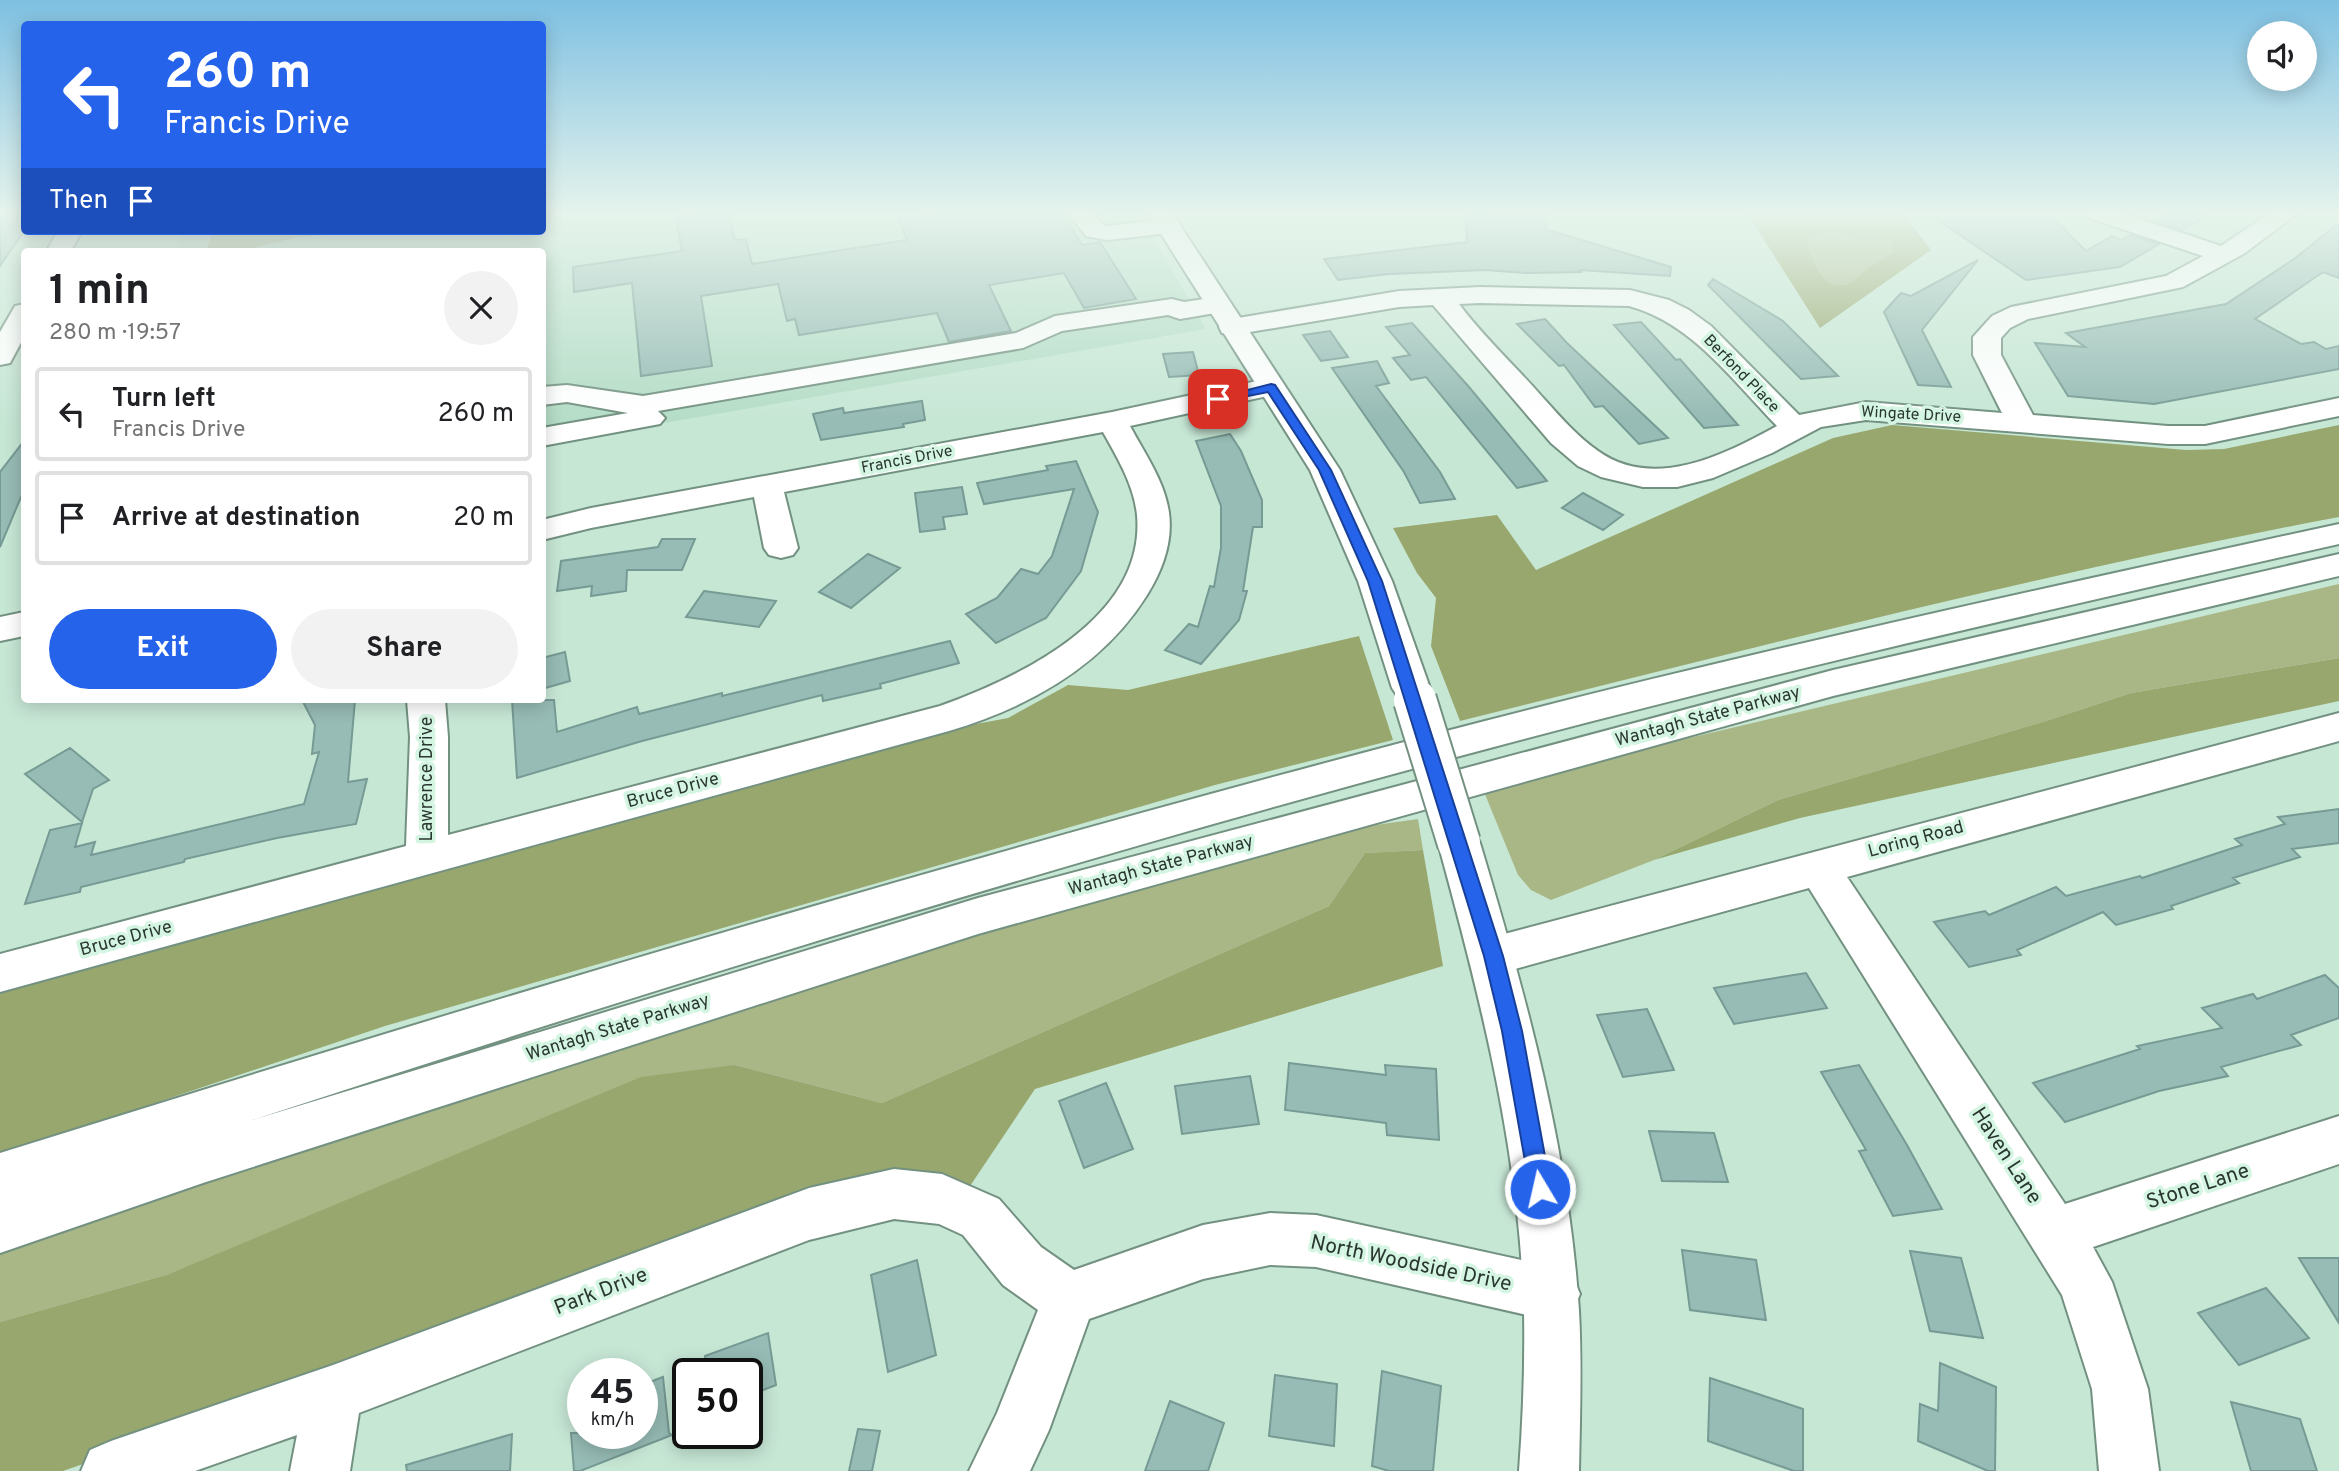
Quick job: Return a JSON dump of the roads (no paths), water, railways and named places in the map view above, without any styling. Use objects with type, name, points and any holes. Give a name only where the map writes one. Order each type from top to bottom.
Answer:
[{"type":"main road","points":[[1203,282],[1325,470],[1375,581],[1411,688],[1493,956],[1529,1118],[1553,1294],[1549,1471]]},
{"type":"main road","points":[[2022,423],[1987,355],[1987,337],[2001,322],[2020,313],[2175,282]]},
{"type":"main road","name":"Berfond Place","points":[[1180,311],[1225,316],[1399,299],[1442,299],[1480,295],[1612,297],[1660,306],[1680,316],[1701,332],[1795,428]]},
{"type":"main road","name":"Wingate Drive","points":[[1442,299],[1562,437],[1589,459],[1612,470],[1643,478],[1677,478],[1726,462],[1813,419],[1867,411],[2168,435],[2206,435],[2339,407]]},
{"type":"main road","points":[[546,395],[561,391],[597,399],[900,354],[1023,341],[1063,323],[1172,307],[1180,311],[1174,320],[1085,335],[1044,347],[546,436]]},
{"type":"main road","points":[[0,311],[21,310]]},
{"type":"main road","points":[[0,356],[21,316]]},
{"type":"main road","name":"Francis Drive","points":[[546,529],[1112,421],[1271,387]]},
{"type":"main road","points":[[597,399],[605,409],[656,417]]},
{"type":"main road","name":"Bruce Drive","points":[[0,973],[949,717],[1027,686],[1068,662],[1103,631],[1126,604],[1145,569],[1153,537],[1153,512],[1146,485],[1112,421]]},
{"type":"main road","points":[[767,486],[781,548]]},
{"type":"main road","name":"Wantagh State Parkway","points":[[0,1178],[740,945],[1370,766],[1957,619],[2339,534]]},
{"type":"main road","name":"Wantagh State Parkway","points":[[0,1227],[216,1154],[978,916],[1833,683],[2339,565]]},
{"type":"main road","points":[[0,629],[21,626]]},
{"type":"main road","name":"Lawrence Drive","points":[[426,703],[429,737],[427,858]]},
{"type":"main road","name":"Loring Road","points":[[1493,956],[2339,727]]},
{"type":"main road","name":"Haven Lane","points":[[1818,867],[2085,1282],[2120,1388],[2129,1471]]},
{"type":"main road","name":"Stone Lane","points":[[2056,1234],[2339,1140]]},
{"type":"main road","name":"Park Drive","points":[[111,1471],[333,1394],[809,1213],[894,1194],[942,1199],[981,1217],[1022,1266],[1069,1299]]},
{"type":"main road","name":"North Woodside Drive","points":[[1069,1299],[1203,1252],[1270,1239],[1317,1241],[1553,1294]]},
{"type":"main road","points":[[999,1471],[1020,1430],[1069,1299]]},
{"type":"main road","points":[[320,1471],[333,1394]]}]
